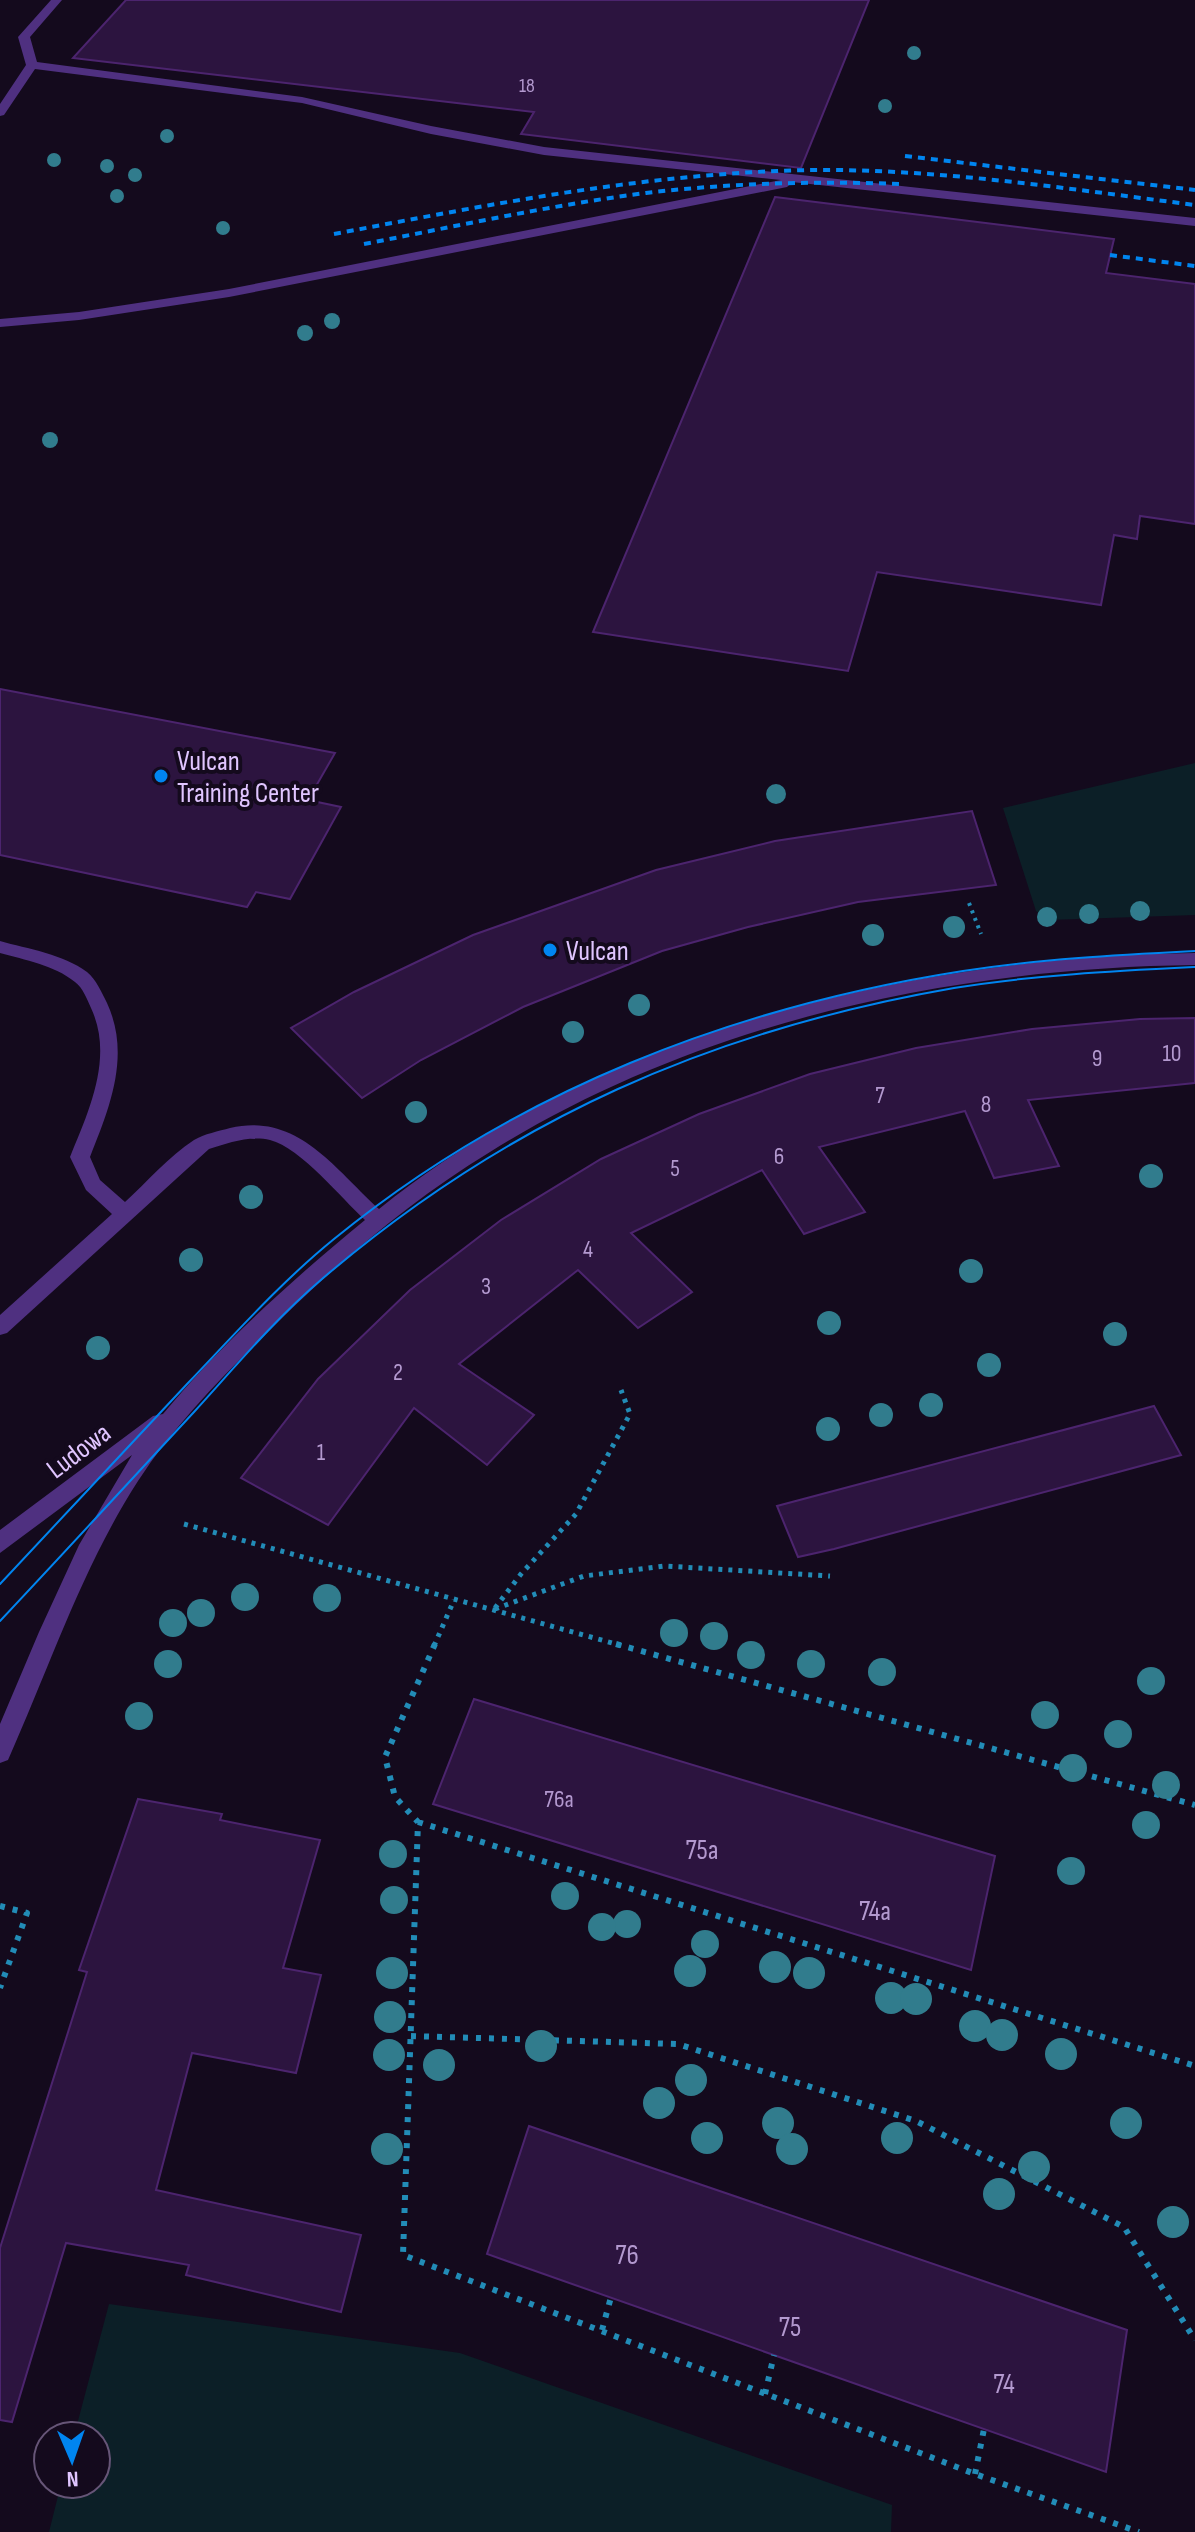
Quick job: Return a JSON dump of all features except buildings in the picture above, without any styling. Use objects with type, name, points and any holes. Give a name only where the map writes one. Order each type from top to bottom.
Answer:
[{"type":"street","points":[[0,113],[32,65],[24,37],[57,0]]},
{"type":"street","points":[[32,65],[302,100],[460,136],[544,151],[1195,222]]},
{"type":"street","points":[[0,323],[79,316],[229,293],[809,178]]},
{"type":"street","points":[[0,947],[41,959],[84,978],[106,1015],[112,1057],[98,1112],[80,1157],[93,1185],[125,1214]]},
{"type":"street","points":[[0,1752],[103,1522],[153,1442],[290,1294],[377,1220],[441,1173],[546,1110],[648,1061],[729,1032],[835,1002],[972,977],[1092,964],[1195,959]]},
{"type":"street","points":[[0,1327],[202,1144],[235,1132],[264,1131],[286,1136],[306,1151],[377,1220]]},
{"type":"street","name":"Ludowa","points":[[0,1543],[189,1400]]},
{"type":"path","points":[[969,903],[981,934]]},
{"type":"path","points":[[495,1609],[521,1574],[576,1514],[630,1414],[621,1390]]},
{"type":"path","points":[[184,1524],[1195,1805]]},
{"type":"path","points":[[495,1609],[584,1576],[664,1566],[830,1576]]},
{"type":"path","points":[[454,1600],[385,1757],[395,1797],[418,1822],[1195,2066]]},
{"type":"path","points":[[418,1822],[403,2255],[975,2474],[1139,2532]]},
{"type":"path","points":[[0,1906],[27,1913],[0,1988]]},
{"type":"path","points":[[411,2036],[678,2044],[916,2121],[1124,2227],[1195,2340]]},
{"type":"path","points":[[602,2330],[611,2297]]},
{"type":"path","points":[[765,2394],[774,2355]]},
{"type":"path","points":[[975,2474],[984,2429]]},
{"type":"shaded area","points":[[1195,763],[1195,915],[1048,920],[1036,911],[1003,808]]},
{"type":"shaded area","points":[[109,2304],[460,2353],[892,2505],[891,2532],[49,2532],[57,2500],[112,2500],[112,2420],[78,2420]]},
{"type":"tram line","points":[[0,1584],[241,1327],[314,1256],[404,1186],[476,1140],[552,1099],[630,1063],[711,1033],[793,1007],[877,987],[1021,963],[1195,951]]},
{"type":"tram line","points":[[0,1621],[305,1294],[393,1222],[466,1172],[540,1128],[617,1089],[697,1056],[779,1029],[865,1006],[954,988],[1014,980],[1195,967]]},
{"type":"railway","points":[[905,156],[1195,190]]},
{"type":"railway","points":[[334,234],[513,201],[633,183],[754,172],[815,170],[958,176],[1195,205]]},
{"type":"railway","points":[[364,244],[646,193],[773,184],[901,184]]},
{"type":"railway","points":[[1110,255],[1195,266]]},
{"type":"place","name":"Vulcan Training Center","points":[[161,776]]},
{"type":"place","name":"Vulcan","points":[[550,950]]}]
